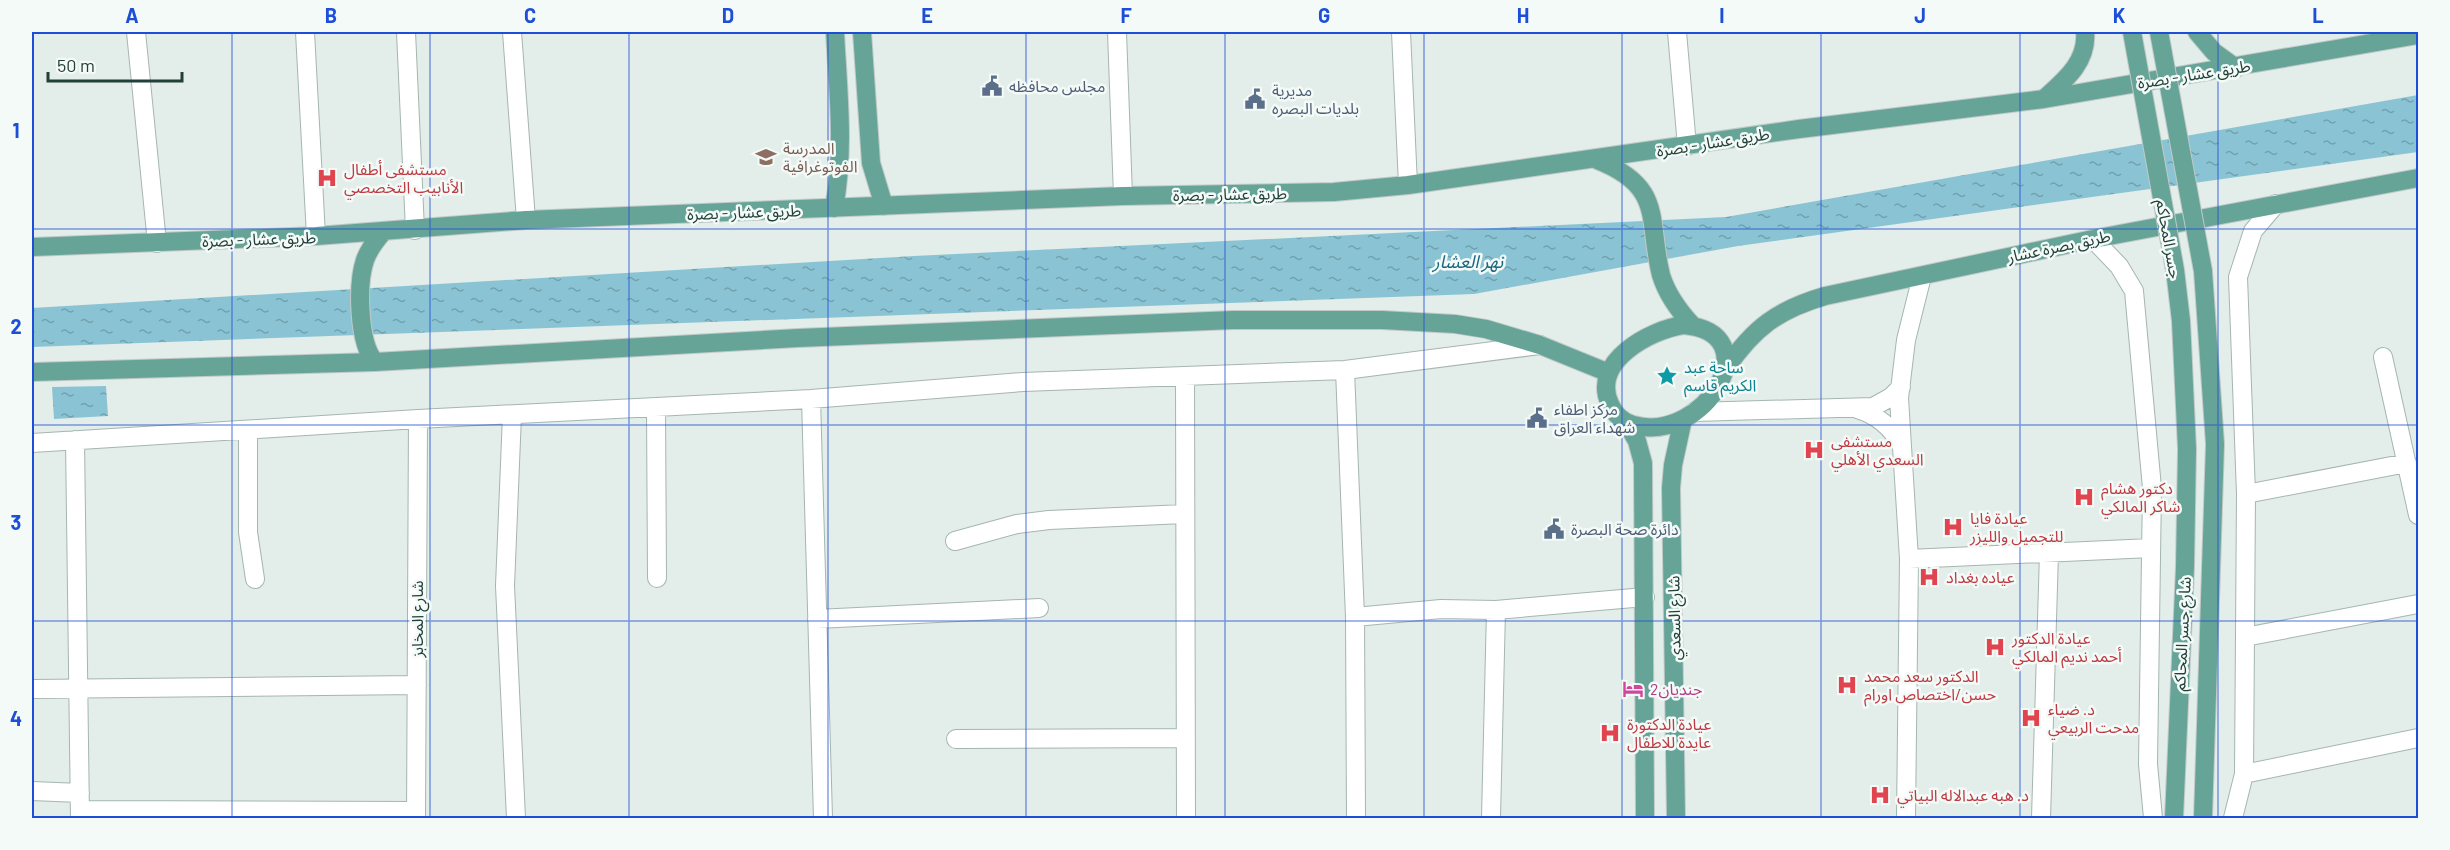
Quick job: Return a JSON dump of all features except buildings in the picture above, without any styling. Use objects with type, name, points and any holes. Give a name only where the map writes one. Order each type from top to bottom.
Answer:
[{"type":"main road","points":[[834,208],[838,184],[840,139],[835,32]]},
{"type":"main road","points":[[862,32],[870,163],[884,206]]},
{"type":"main road","points":[[2044,99],[2074,71],[2086,40],[2085,32]]},
{"type":"main road","name":"جسر المحاكم","points":[[2132,32],[2175,270],[2181,321],[2187,449]]},
{"type":"main road","name":"جسر المحاكم","points":[[2159,32],[2203,272],[2215,444],[2203,819]]},
{"type":"main road","points":[[2197,32],[2214,52],[2236,68]]},
{"type":"main road","name":"طريق عشار - بصرة","points":[[32,246],[316,236],[526,220],[1123,196],[1334,192],[1408,185],[1597,160],[1799,129],[2044,99],[2236,68],[2418,35]]},
{"type":"main road","points":[[1597,160],[1613,166],[1633,182],[1648,203],[1654,219],[1661,274],[1673,302],[1693,326]]},
{"type":"main road","name":"طريق بصرة عشار","points":[[1726,368],[1744,342],[1767,321],[1795,305],[2093,239],[2418,178]]},
{"type":"main road","points":[[375,362],[367,351],[363,339],[362,273],[369,250],[383,232]]},
{"type":"main road","points":[[32,372],[375,362],[798,338],[1233,320],[1382,320],[1455,324],[1486,329],[1540,345],[1609,373]]},
{"type":"main road","points":[[1673,326],[1693,326],[1711,333],[1725,358],[1726,368],[1721,386],[1688,415],[1651,426],[1626,422],[1618,417],[1608,401],[1606,392],[1609,373],[1623,354],[1644,338],[1673,326]]},
{"type":"main road","name":"شارع السعدي","points":[[1677,819],[1671,488],[1675,453],[1688,415]]},
{"type":"main road","name":"شارع السعدي","points":[[1626,422],[1637,441],[1643,463],[1645,819]]},
{"type":"main road","name":"شارع جسر المحاكم","points":[[2174,819],[2185,567],[2187,449]]},
{"type":"street","points":[[136,32],[157,243]]},
{"type":"street","points":[[305,32],[316,236]]},
{"type":"street","points":[[406,32],[415,230]]},
{"type":"street","points":[[512,32],[526,220]]},
{"type":"street","points":[[1117,32],[1123,196]]},
{"type":"street","points":[[1401,32],[1408,185]]},
{"type":"street","points":[[1677,32],[1687,146]]},
{"type":"street","points":[[2233,819],[2244,774],[2246,494],[2238,277],[2253,231],[2276,204]]},
{"type":"street","points":[[2093,239],[2119,266],[2134,291],[2152,489],[2148,764],[2153,819]]},
{"type":"street","points":[[1906,819],[1909,559],[1899,398],[1906,340],[1922,276]]},
{"type":"street","points":[[32,443],[418,419],[811,399],[1023,382],[1345,370],[1540,345]]},
{"type":"street","points":[[2383,357],[2418,515]]},
{"type":"street","points":[[1345,370],[1355,617],[1356,819]]},
{"type":"street","points":[[1185,376],[1186,819]]},
{"type":"street","points":[[1688,415],[1873,407],[1901,387]]},
{"type":"street","points":[[811,399],[823,819]]},
{"type":"street","points":[[656,407],[657,578]]},
{"type":"street","points":[[1855,408],[1878,418],[1892,431],[1902,446]]},
{"type":"street","points":[[512,415],[505,586],[516,819]]},
{"type":"street","name":"شارع المخابز","points":[[416,815],[418,419]]},
{"type":"street","points":[[248,430],[248,532],[255,579]]},
{"type":"street","points":[[75,440],[80,807]]},
{"type":"street","points":[[2246,494],[2407,463]]},
{"type":"street","points":[[955,541],[1017,524],[1049,520],[1185,514]]},
{"type":"street","points":[[1909,559],[2151,548]]},
{"type":"street","points":[[2040,819],[2049,553]]},
{"type":"street","points":[[1355,617],[1441,609],[1496,610],[1645,597]]},
{"type":"street","points":[[2245,637],[2418,604]]},
{"type":"street","points":[[817,619],[1039,608]]},
{"type":"street","points":[[1491,819],[1496,610]]},
{"type":"street","points":[[32,689],[417,685]]},
{"type":"street","points":[[956,739],[1185,738]]},
{"type":"street","points":[[2244,774],[2418,738]]},
{"type":"street","points":[[32,791],[80,807],[416,815]]},
{"type":"water","name":"نهر العشار","points":[[2418,95],[2418,152],[1738,246],[1474,294],[32,347],[32,308],[914,256],[1726,217]]},
{"type":"water","points":[[106,386],[108,416],[54,419],[52,387]]},
{"type":"place","name":"مجلس محافظه","points":[[992,86]]},
{"type":"place","name":"مديرية بلديات البصره","points":[[1255,99]]},
{"type":"place","name":"المدرسة الفوتوغرافية","points":[[766,157]]},
{"type":"place","name":"مستشفى أطفال الأنابيب التخصصي","points":[[327,178]]},
{"type":"place","name":"ساحة عبد الكريم قاسم","points":[[1667,376]]},
{"type":"place","name":"مركز اطفاء شهداء العراق","points":[[1537,418]]},
{"type":"place","name":"مستشفى السعدي الأهلي","points":[[1814,450]]},
{"type":"place","name":"دكتور هشام شاكر المالكي","points":[[2084,497]]},
{"type":"place","name":"عيادة فايا للتجميل والليزر","points":[[1953,527]]},
{"type":"place","name":"دائرة صحة البصرة","points":[[1554,529]]},
{"type":"place","name":"عياده بغداد","points":[[1929,577]]},
{"type":"place","name":"عيادة الدكتور أحمد نديم المالكي","points":[[1995,647]]},
{"type":"place","name":"الدكتور سعد محمد حسن/اختصاص اورام","points":[[1847,685]]},
{"type":"place","name":"جنديان2","points":[[1633,689]]},
{"type":"place","name":"د. ضياء مدحت الربيعي","points":[[2031,718]]},
{"type":"place","name":"عيادة الدكتورة عايدة للاطفال","points":[[1610,733]]},
{"type":"place","name":"د. هبه عبدالاله البياتي","points":[[1880,795]]}]
